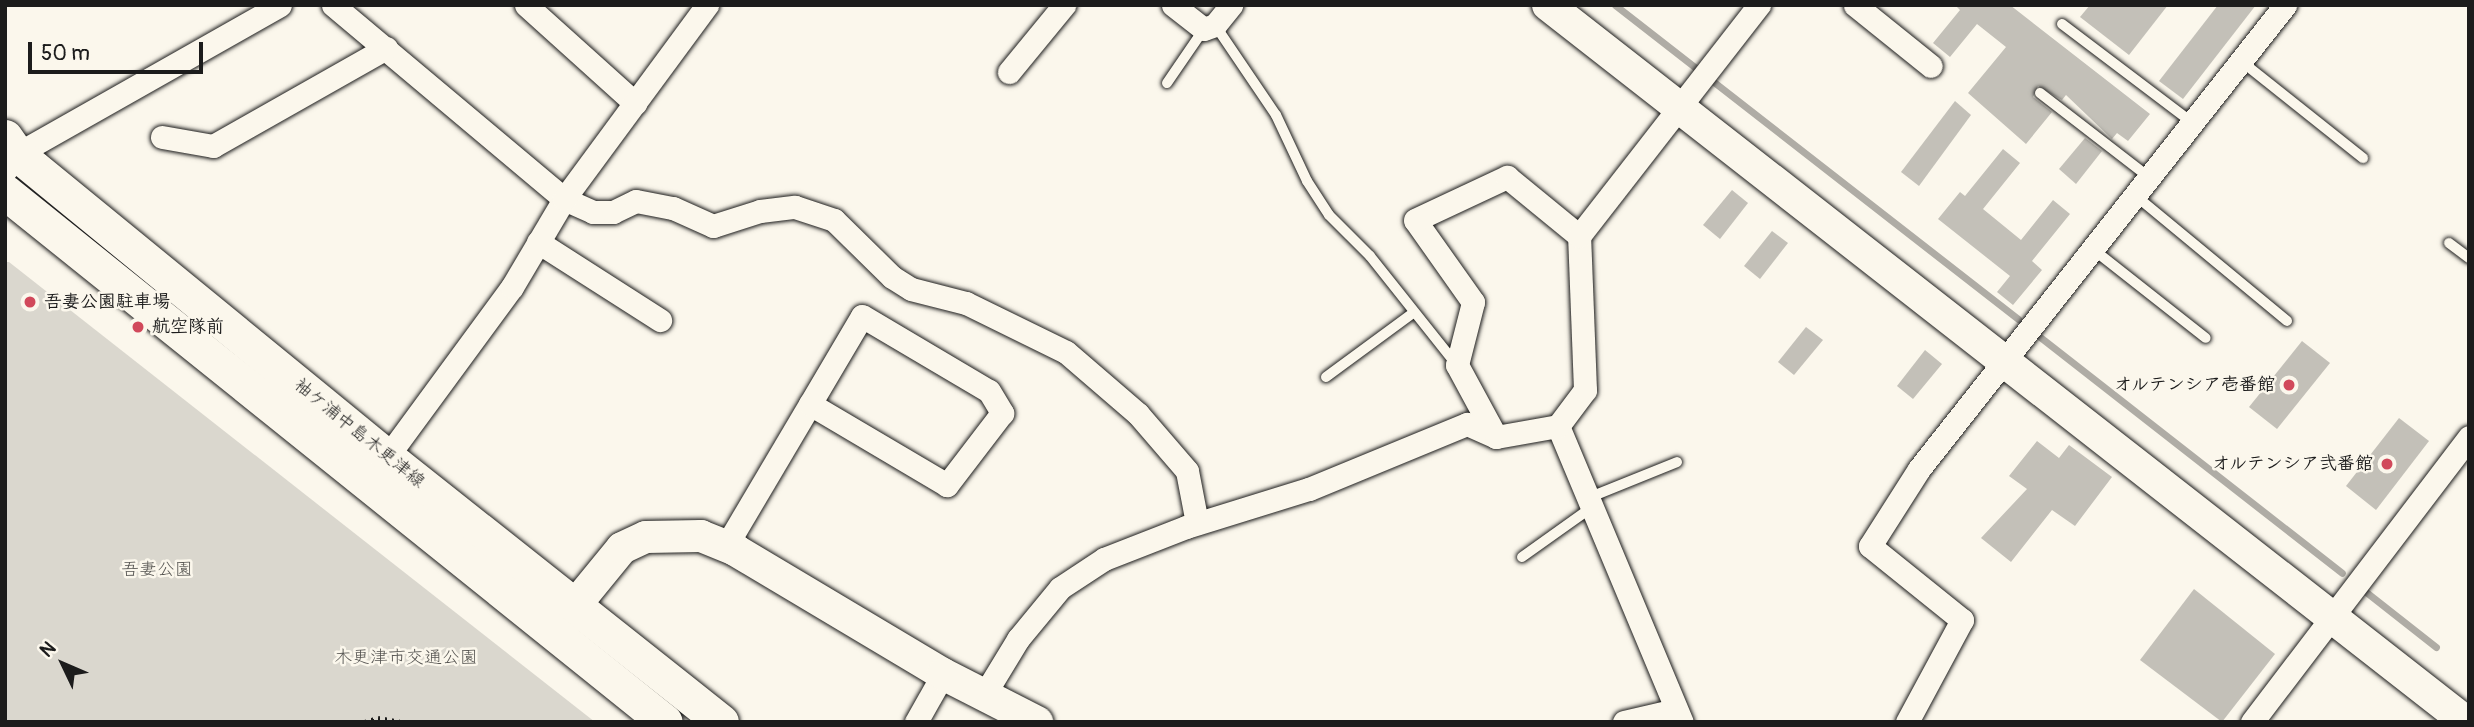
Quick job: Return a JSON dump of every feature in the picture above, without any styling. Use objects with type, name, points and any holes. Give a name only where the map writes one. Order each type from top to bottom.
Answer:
[{"type":"main road","name":"袖ケ浦中島木更津線","points":[[9,154],[387,457],[565,619],[665,722]]},
{"type":"main road","name":"袖ケ浦中島木更津線","points":[[5,192],[565,619],[722,722]]},
{"type":"street","points":[[9,154],[280,5]]},
{"type":"street","points":[[333,5],[564,199],[593,212],[613,212],[636,201],[673,208],[713,226],[795,206],[835,220],[892,277],[911,289],[966,303],[1066,352],[1138,414],[1187,471],[1197,523]]},
{"type":"street","points":[[526,5],[635,103]]},
{"type":"street","points":[[1009,72],[1064,5]]},
{"type":"street","points":[[1173,5],[1209,27],[1231,5]]},
{"type":"street","points":[[1548,5],[2329,618],[2466,722]]},
{"type":"street","points":[[985,695],[1018,639],[1060,589],[1104,559],[1197,523],[1309,489],[1467,424],[1496,438],[1558,426],[1585,390],[1579,236],[1759,5]]},
{"type":"street","points":[[1855,5],[1931,66]]},
{"type":"street","points":[[1907,722],[1962,620],[1870,546],[1919,469],[2285,5]]},
{"type":"street","points":[[387,457],[504,298],[564,199],[635,103],[699,8]]},
{"type":"street","points":[[162,137],[213,146],[386,48]]},
{"type":"street","points":[[1496,438],[1457,365],[1473,302],[1415,220],[1507,177],[1579,236]]},
{"type":"street","points":[[538,242],[660,320]]},
{"type":"street","points":[[726,546],[862,316],[989,391],[1002,413],[947,485],[810,404]]},
{"type":"street","points":[[1558,426],[1566,438],[1590,503],[1679,716],[1624,722]]},
{"type":"street","points":[[2252,722],[2469,437]]},
{"type":"street","points":[[565,619],[622,548],[646,537],[701,536],[726,546],[943,674],[1037,722]]},
{"type":"street","points":[[916,722],[943,674]]},
{"type":"lane","points":[[2062,24],[2193,124]]},
{"type":"lane","points":[[1167,83],[1209,27],[1276,114],[1307,181],[1329,215],[1370,256],[1457,365]]},
{"type":"lane","points":[[2241,61],[2363,158]]},
{"type":"lane","points":[[2040,93],[2150,178]]},
{"type":"lane","points":[[2136,196],[2287,321]]},
{"type":"lane","points":[[2449,243],[2469,258]]},
{"type":"lane","points":[[2094,250],[2206,338]]},
{"type":"lane","points":[[1326,377],[1413,313]]},
{"type":"lane","points":[[1522,557],[1590,503],[1677,462]]},
{"type":"path","points":[[365,722],[378,718],[400,722]]},
{"type":"green space","name":"吾妻公園","points":[[5,262],[9,262],[595,722],[5,722]]},
{"type":"building","points":[[1955,5],[2010,5],[2150,114],[2128,141],[2117,133],[2112,139],[2066,95],[2062,100],[2038,86],[2033,97],[2052,112],[2026,144],[1968,93],[2006,47],[1977,24],[1950,57],[1933,43],[1960,10]]},
{"type":"building","points":[[2090,5],[2168,5],[2129,55],[2080,17]]},
{"type":"building","points":[[2218,5],[2256,5],[2183,99],[2159,81]]},
{"type":"building","points":[[1955,101],[1971,115],[1919,186],[1901,172]]},
{"type":"building","points":[[2085,138],[2102,151],[2076,184],[2059,169]]},
{"type":"building","points":[[2003,149],[2020,163],[1983,209],[2021,240],[2053,200],[2070,214],[2032,261],[2042,270],[2013,305],[1997,292],[2010,276],[1938,219],[1960,192],[1965,196]]},
{"type":"building","points":[[1732,190],[1748,203],[1720,239],[1703,225]]},
{"type":"building","points":[[1772,231],[1788,243],[1760,279],[1744,266]]},
{"type":"building","points":[[1806,327],[1823,340],[1794,375],[1778,362]]},
{"type":"building","name":"オルテンシア壱番館","points":[[2302,341],[2330,363],[2277,429],[2249,407]]},
{"type":"building","points":[[1925,350],[1942,364],[1913,399],[1897,386]]},
{"type":"building","name":"オルテンシア弐番館","points":[[2399,418],[2429,441],[2376,510],[2346,486]]},
{"type":"building","points":[[2037,441],[2059,458],[2069,445],[2112,477],[2075,526],[2052,510],[2011,562],[1981,538],[2027,489],[2009,476]]},
{"type":"building","points":[[2194,589],[2275,654],[2222,722],[2140,660]]},
{"type":"waterway","points":[[1615,5],[2018,319]]},
{"type":"waterway","points":[[2040,337],[2342,573]]},
{"type":"waterway","points":[[2366,592],[2436,647]]},
{"type":"place","name":"吾妻公園駐車場","points":[[30,302]]},
{"type":"place","name":"航空隊前","points":[[138,327]]},
{"type":"place","name":"オルテンシア壱番館","points":[[2289,385]]},
{"type":"place","name":"オルテンシア弐番館","points":[[2387,464]]},
{"type":"park label","name":"木更津市交通公園","points":[[406,658]]}]
